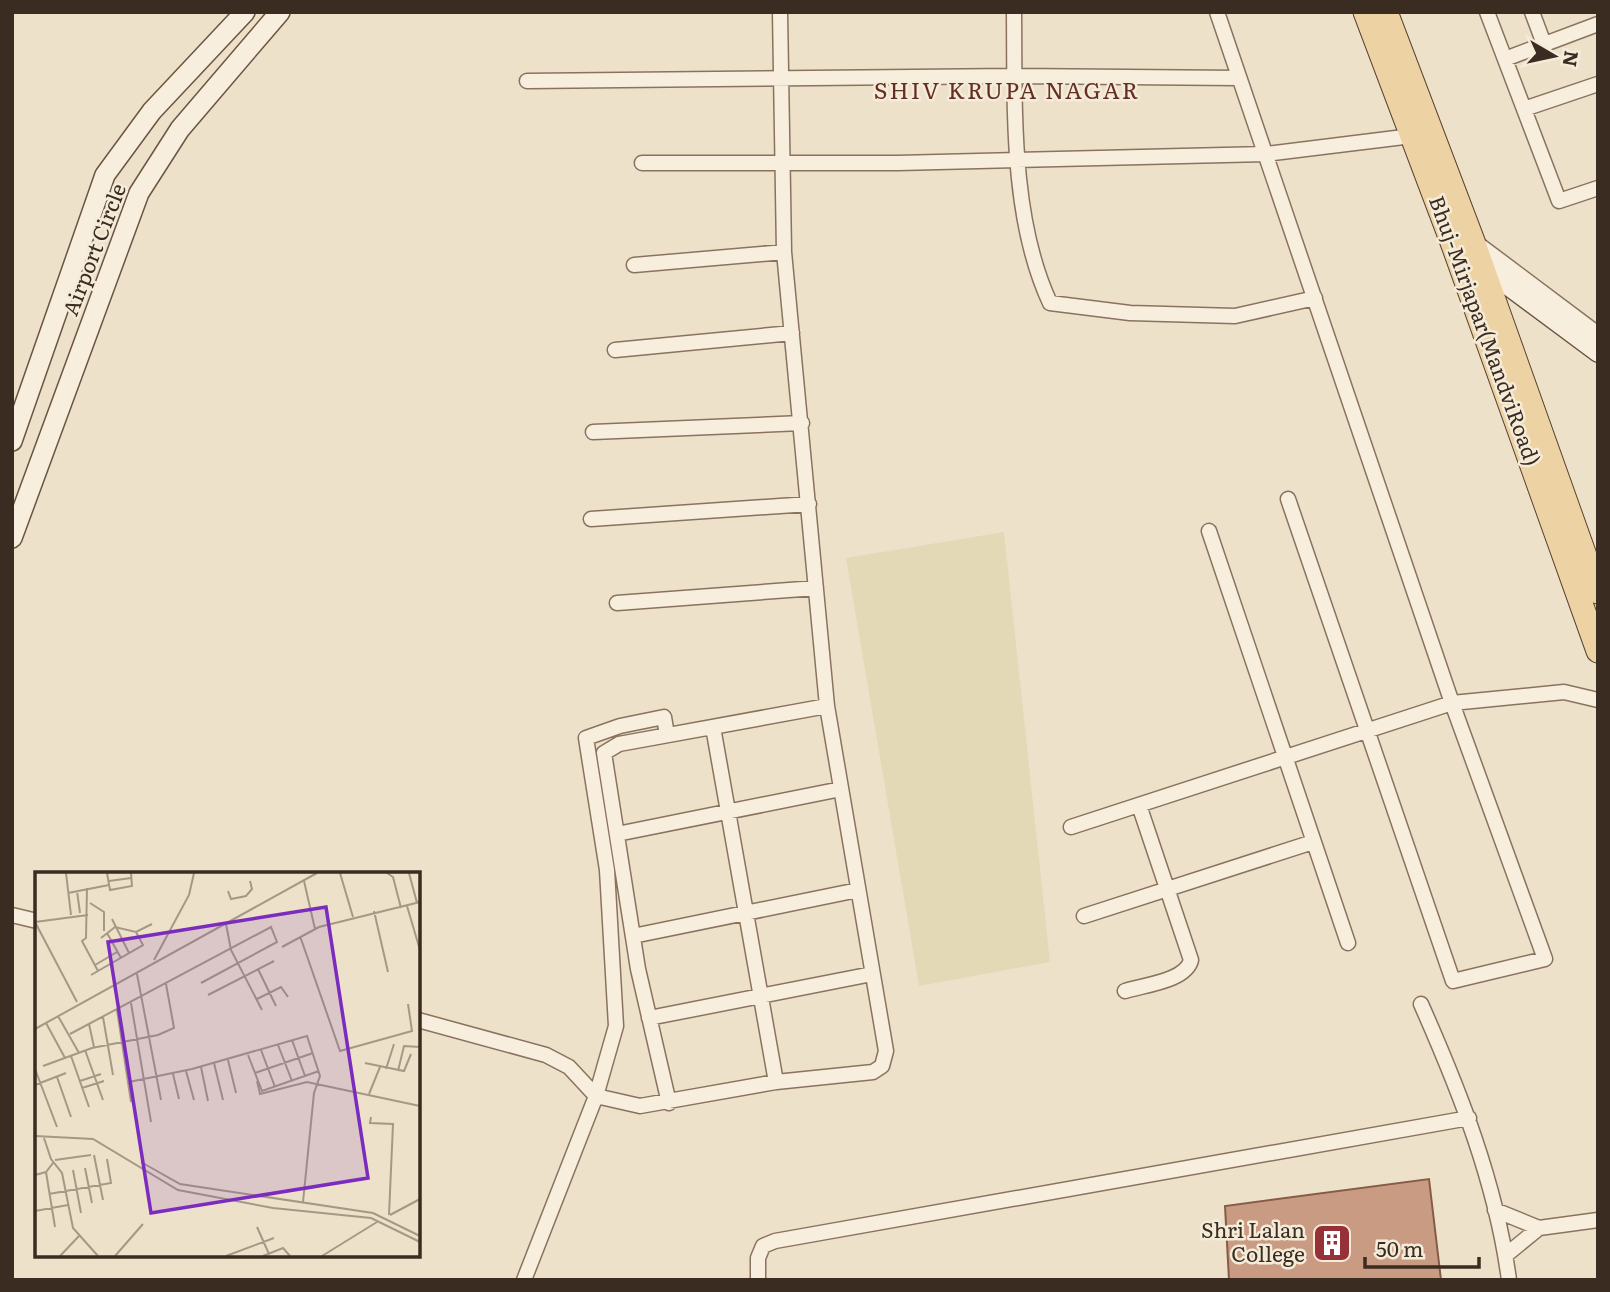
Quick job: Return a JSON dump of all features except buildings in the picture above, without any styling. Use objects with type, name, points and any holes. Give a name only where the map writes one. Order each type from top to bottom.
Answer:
[{"type":"main road","name":"Airport Circle","points":[[12,441],[105,175],[152,111],[245,12]]},
{"type":"main road","name":"Airport Circle","points":[[12,538],[139,193],[180,129],[280,12]]},
{"type":"main road","name":"Bhuj-Mirjapar(MandviRoad)","points":[[1365,12],[1412,136],[1463,243],[1482,265],[1598,592]]},
{"type":"main road","name":"Bhuj-Mirjapar(MandviRoad)","points":[[1386,12],[1598,651]]},
{"type":"main road","points":[[1482,265],[1598,352]]},
{"type":"street","points":[[420,1021],[546,1055],[569,1067],[596,1096],[640,1106],[776,1083],[873,1072],[882,1066],[886,1051],[827,706],[784,252],[780,12]]},
{"type":"street","points":[[1014,12],[1014,76],[1024,219],[1036,273],[1049,303],[1130,313],[1235,316],[1315,298]]},
{"type":"street","points":[[1217,12],[1452,703],[1545,959],[1453,981],[1288,499]]},
{"type":"street","points":[[1487,12],[1559,201],[1598,188]]},
{"type":"street","points":[[1532,12],[1544,44]]},
{"type":"street","points":[[1505,59],[1598,24]]},
{"type":"street","points":[[527,81],[1014,76],[1238,78]]},
{"type":"street","points":[[1524,109],[1598,84]]},
{"type":"street","points":[[642,163],[898,163],[1265,154],[1412,136]]},
{"type":"street","points":[[1463,243],[1598,334]]},
{"type":"street","points":[[634,265],[784,252]]},
{"type":"street","points":[[615,350],[792,333]]},
{"type":"street","points":[[593,432],[802,423]]},
{"type":"street","points":[[591,519],[809,504]]},
{"type":"street","points":[[1209,531],[1348,943]]},
{"type":"street","points":[[617,603],[816,588]]},
{"type":"street","points":[[1072,827],[1452,703],[1564,692],[1598,700]]},
{"type":"street","points":[[669,1102],[633,936],[604,753],[619,744],[827,706]]},
{"type":"street","points":[[524,1280],[596,1096],[616,1026],[607,870],[586,738],[620,726],[664,718],[667,735]]},
{"type":"street","points":[[713,727],[776,1083]]},
{"type":"street","points":[[617,834],[841,789]]},
{"type":"street","points":[[1125,991],[1182,974],[1189,967],[1191,960],[1139,805]]},
{"type":"street","points":[[1084,916],[1313,842]]},
{"type":"street","points":[[633,936],[858,890]]},
{"type":"street","points":[[12,915],[35,921]]},
{"type":"street","points":[[649,1018],[872,974]]},
{"type":"street","points":[[1421,1004],[1469,1118],[1506,1255],[1508,1280]]},
{"type":"street","points":[[758,1280],[758,1258],[763,1246],[775,1241],[1469,1118]]},
{"type":"street","points":[[1495,1210],[1539,1228],[1598,1220]]},
{"type":"street","points":[[1506,1255],[1539,1228]]},
{"type":"shaded area","points":[[1004,532],[1050,962],[919,986],[846,558]]},
{"type":"place","name":"Shri Lalan College","points":[[1332,1243]]},
{"type":"district","name":"SHIV KRUPA NAGAR","points":[[1007,91]]}]
